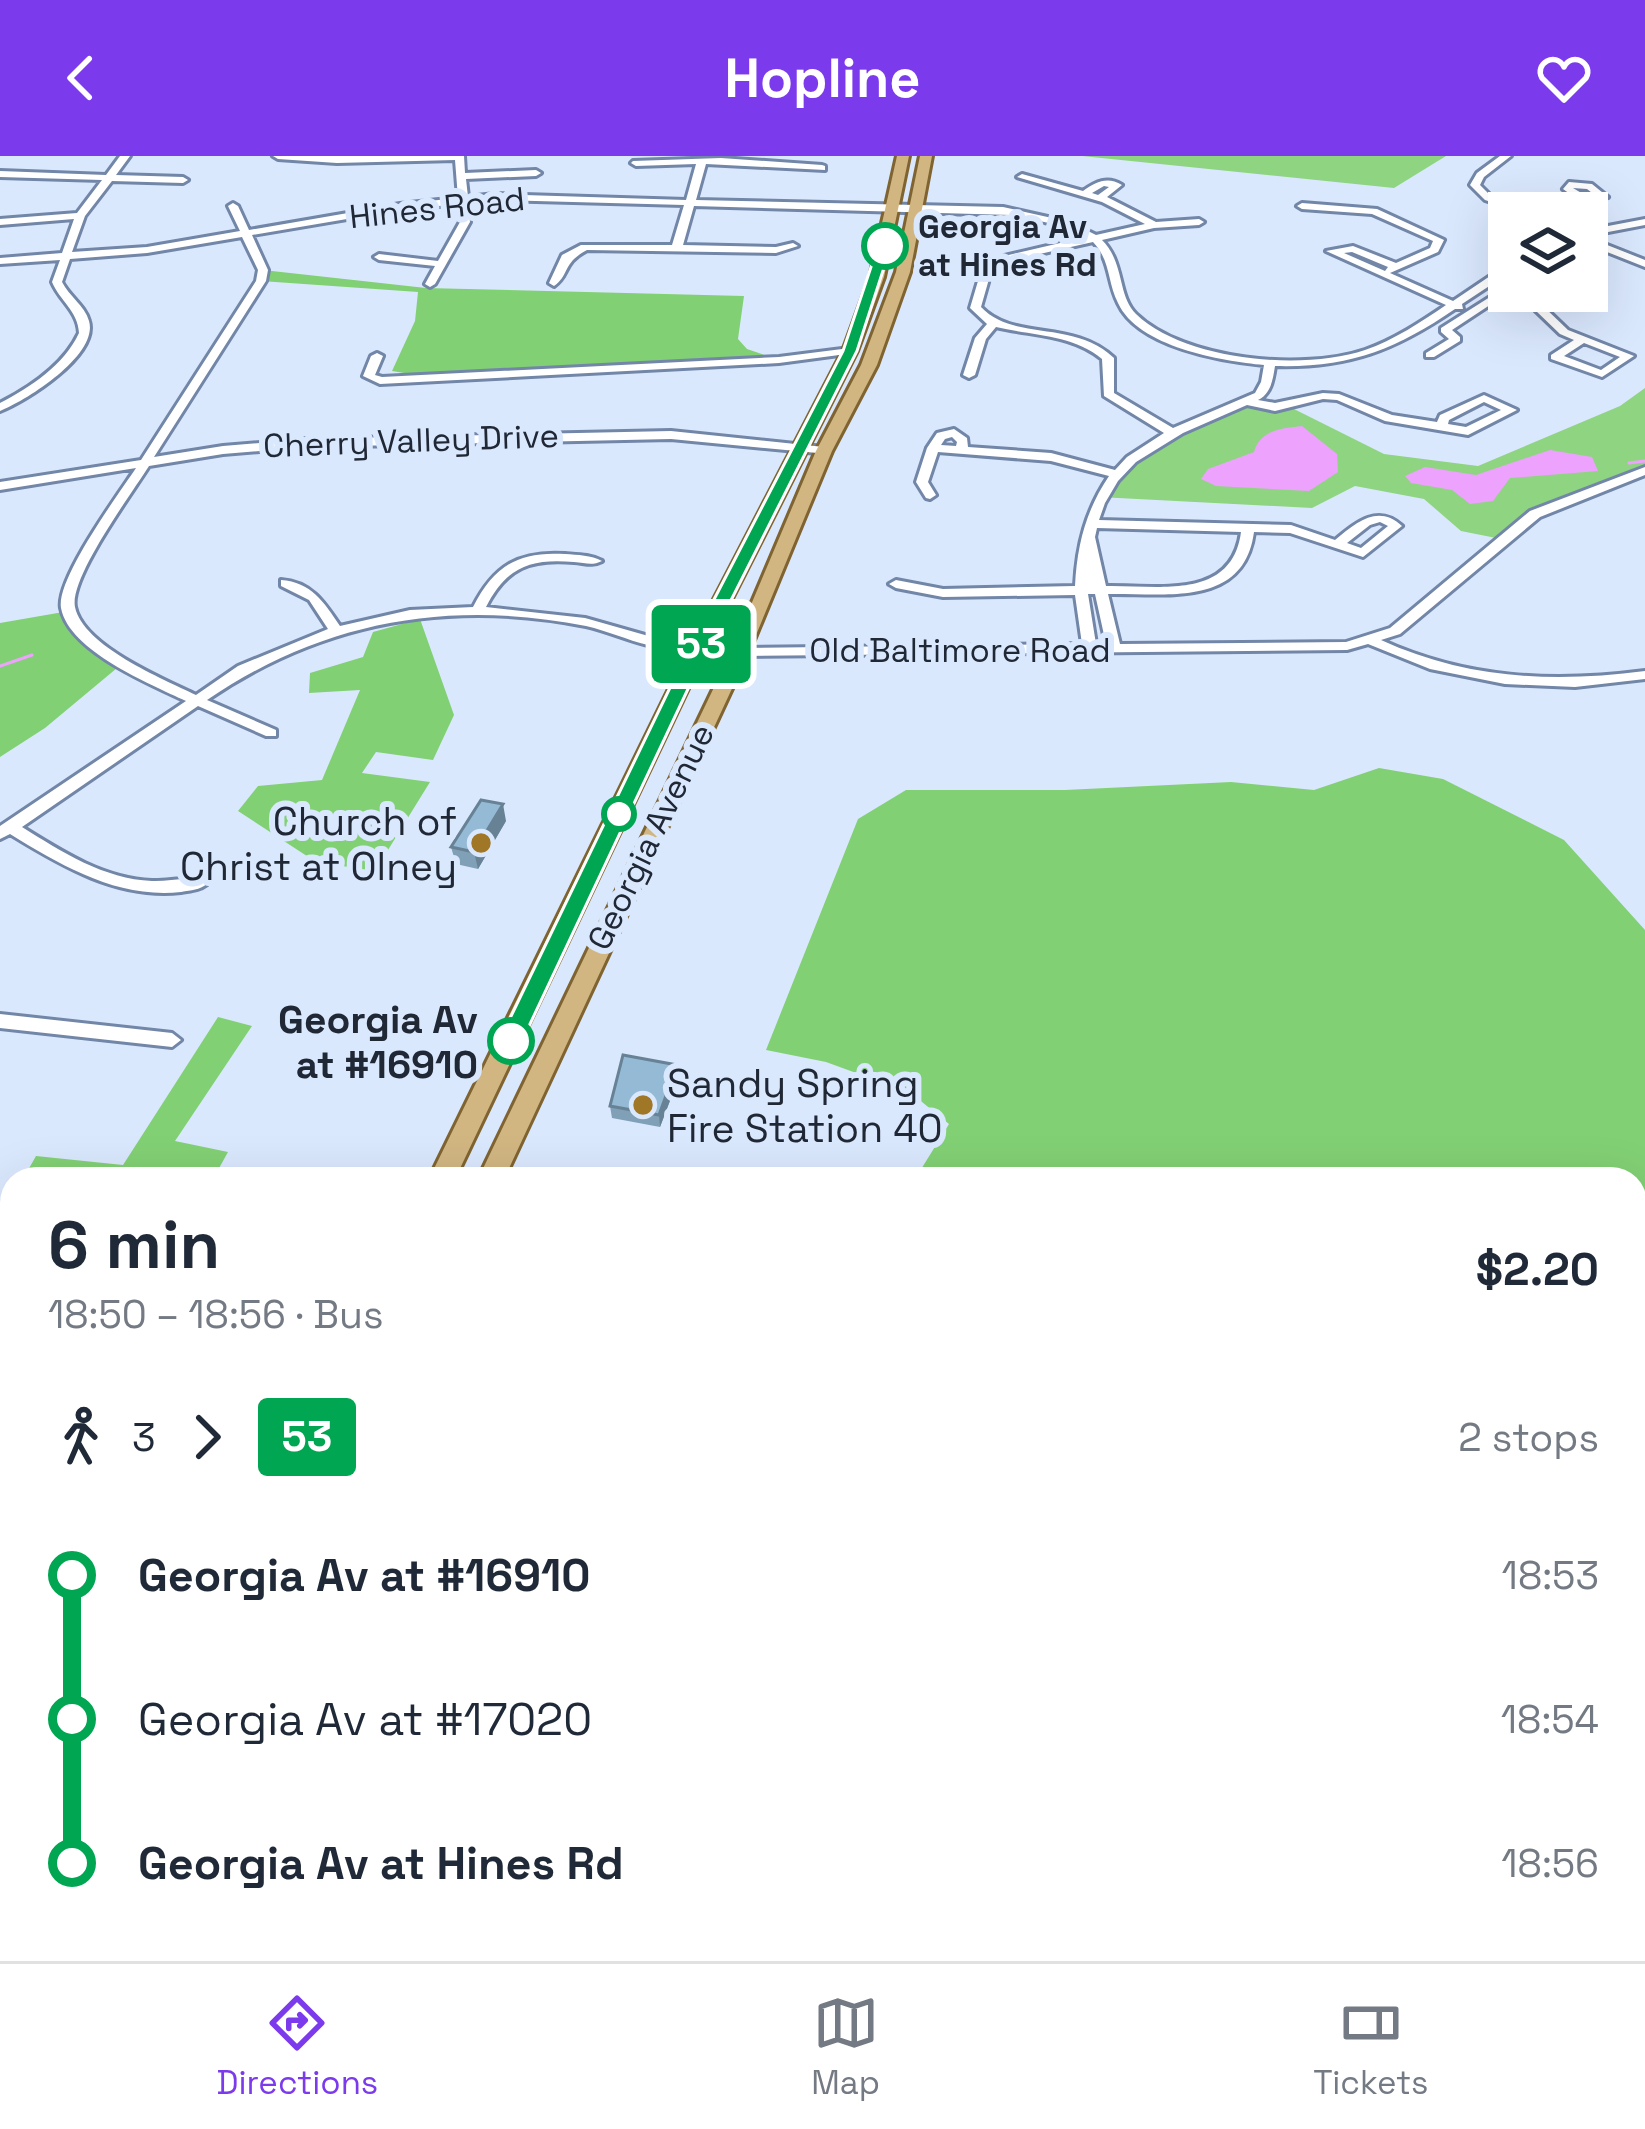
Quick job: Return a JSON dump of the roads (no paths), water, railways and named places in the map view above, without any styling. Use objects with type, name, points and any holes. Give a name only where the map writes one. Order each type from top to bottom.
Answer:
[{"type":"main road","name":"Georgia Avenue","points":[[448,1167],[699,649],[850,351],[877,277],[903,156]]},
{"type":"main road","name":"Georgia Avenue","points":[[497,1167],[740,652],[824,451],[869,364],[903,272],[926,156]]},
{"type":"street","points":[[0,407],[46,382],[86,328],[83,317],[58,289],[80,216],[125,156]]},
{"type":"street","points":[[278,156],[458,156],[465,222],[430,284]]},
{"type":"street","points":[[1488,198],[1475,185],[1480,175],[1506,156]]},
{"type":"street","points":[[677,247],[702,161]]},
{"type":"street","points":[[636,164],[702,161],[823,168]]},
{"type":"street","points":[[463,176],[536,172]]},
{"type":"street","points":[[0,174],[183,180]]},
{"type":"street","points":[[1022,178],[1100,198],[1154,225]]},
{"type":"street","points":[[1084,194],[1105,183],[1117,185],[1100,198]]},
{"type":"street","name":"Hines Road","points":[[0,261],[147,250],[466,199],[1010,212],[1059,222],[1092,238]]},
{"type":"street","points":[[232,206],[263,270],[261,281],[79,568],[68,606],[75,629],[86,640],[271,733]]},
{"type":"street","points":[[1301,206],[1374,211],[1438,240],[1434,250],[1380,275]]},
{"type":"street","points":[[0,222],[80,216]]},
{"type":"street","points":[[1172,433],[1108,394],[1108,358],[1101,351],[1060,333],[994,324],[975,308],[991,265],[1154,225],[1199,222]]},
{"type":"street","points":[[1608,232],[1645,222]]},
{"type":"street","points":[[1092,238],[1110,256],[1121,302],[1140,322],[1196,349],[1250,359],[1346,358],[1373,351],[1488,281]]},
{"type":"street","points":[[554,284],[566,257],[585,247],[776,250],[793,246]]},
{"type":"street","points":[[1396,267],[1347,248],[1331,251],[1472,312]]},
{"type":"street","points":[[1608,252],[1645,265]]},
{"type":"street","points":[[379,257],[441,264]]},
{"type":"street","points":[[1430,355],[1456,338],[1445,330],[1502,293],[1538,307],[1564,332],[1628,356],[1602,374],[1555,357],[1583,340]]},
{"type":"street","points":[[969,375],[981,338],[994,324]]},
{"type":"street","points":[[376,356],[369,376],[380,381],[779,360],[850,351]]},
{"type":"street","points":[[1246,401],[1250,359]]},
{"type":"street","points":[[1090,650],[1078,591],[1089,530],[1114,473],[1172,433],[1264,389],[1270,361]]},
{"type":"street","points":[[1246,401],[1275,406],[1339,397],[1389,418],[1441,427],[1468,431],[1510,410],[1484,398],[1444,418],[1441,427]]},
{"type":"street","name":"Cherry Valley Drive","points":[[0,486],[307,443],[670,435],[824,451]]},
{"type":"street","points":[[930,495],[922,482],[934,448],[1052,457],[1114,473]]},
{"type":"street","name":"Old Baltimore Road","points":[[5,830],[243,669],[334,629],[417,611],[479,608],[589,622],[658,644],[740,652],[1307,649],[1370,640],[1396,631],[1535,514],[1645,471]]},
{"type":"street","points":[[896,584],[943,593],[1189,590],[1213,585],[1244,555],[1248,527]]},
{"type":"street","points":[[1089,530],[1292,529],[1338,544]]},
{"type":"street","points":[[1089,530],[1114,650]]},
{"type":"street","points":[[479,608],[490,581],[511,566],[548,557],[595,561]]},
{"type":"street","points":[[286,583],[314,597],[334,629]]},
{"type":"street","points":[[1370,640],[1402,657],[1504,680],[1592,684],[1645,675]]},
{"type":"street","points":[[5,830],[116,882],[150,889],[199,884]]},
{"type":"street","points":[[0,1021],[172,1040]]},
{"type":"waterway","points":[[1629,463],[1645,461]]},
{"type":"waterway","points":[[0,666],[32,655]]},
{"type":"place","name":"Georgia Av at Hines Rd","points":[[885,246]]},
{"type":"place","name":"Church of Christ at Olney","points":[[481,843]]},
{"type":"place","name":"Georgia Av at #16910","points":[[511,1041]]},
{"type":"place","name":"Sandy Spring Fire Station 40","points":[[643,1105]]}]
